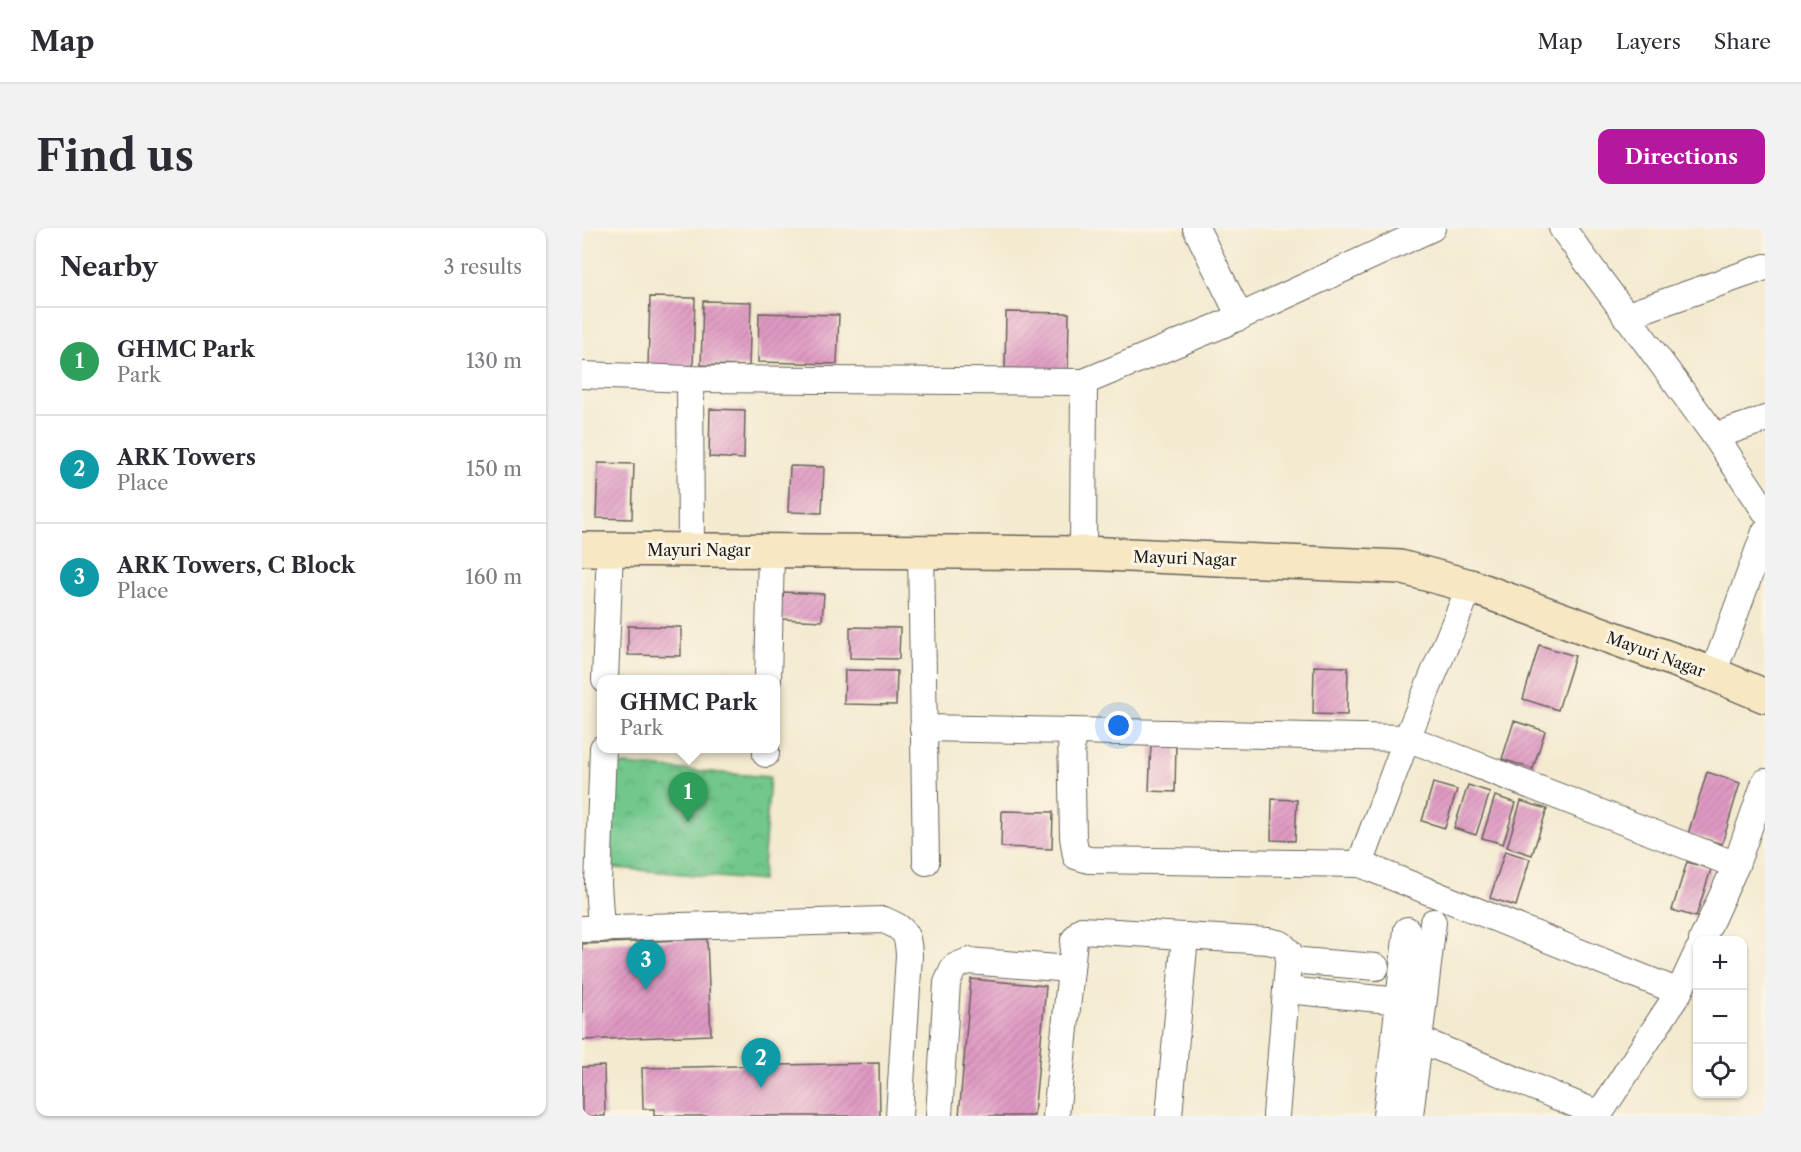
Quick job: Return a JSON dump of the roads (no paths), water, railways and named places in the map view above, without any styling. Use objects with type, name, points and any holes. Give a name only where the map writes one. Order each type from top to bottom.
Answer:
[{"type":"street","points":[[1196,228],[1240,317]]},
{"type":"street","points":[[582,375],[690,380],[1084,382],[1240,317],[1432,228]]},
{"type":"street","points":[[1562,228],[1715,436],[1765,512]]},
{"type":"street","points":[[1625,316],[1765,267]]},
{"type":"street","points":[[690,380],[691,551]]},
{"type":"street","points":[[1083,553],[1084,382]]},
{"type":"street","points":[[1715,436],[1765,419]]},
{"type":"street","points":[[1713,674],[1765,532]]},
{"type":"street","points":[[596,549],[605,675]]},
{"type":"street","name":"Mayuri Nagar","points":[[596,549],[1083,553],[1400,567],[1470,586],[1713,674],[1765,696]]},
{"type":"street","points":[[768,675],[771,551]]},
{"type":"street","points":[[921,551],[926,862]]},
{"type":"street","points":[[1360,864],[1407,738],[1470,586]]},
{"type":"street","points":[[923,728],[1407,738],[1736,865]]},
{"type":"street","points":[[1071,731],[1072,837],[1076,856],[1089,860],[1360,864],[1679,992]]},
{"type":"street","points":[[603,753],[590,884],[592,929],[884,920],[900,927],[908,939],[909,956],[899,1116]]},
{"type":"street","points":[[1704,936],[1736,865],[1765,782]]},
{"type":"street","points":[[1410,1116],[1433,922]]},
{"type":"street","points":[[1056,1116],[1074,940],[1083,930],[1269,941],[1281,944],[1289,952],[1289,960],[1276,1116]]},
{"type":"street","points":[[1386,1116],[1407,930]]},
{"type":"street","points":[[1169,1116],[1185,936]]},
{"type":"street","points":[[1289,960],[1376,967]]},
{"type":"street","points":[[939,1116],[947,983],[954,967],[968,961],[1071,969]]},
{"type":"street","points":[[1420,1040],[1599,1115],[1679,992],[1693,962]]},
{"type":"street","points":[[1286,990],[1400,1000]]},
{"type":"place","name":"GHMC Park","points":[[688,822]]},
{"type":"place","name":"ARK Towers, C Block","points":[[646,990]]},
{"type":"place","name":"ARK Towers","points":[[761,1088]]}]
